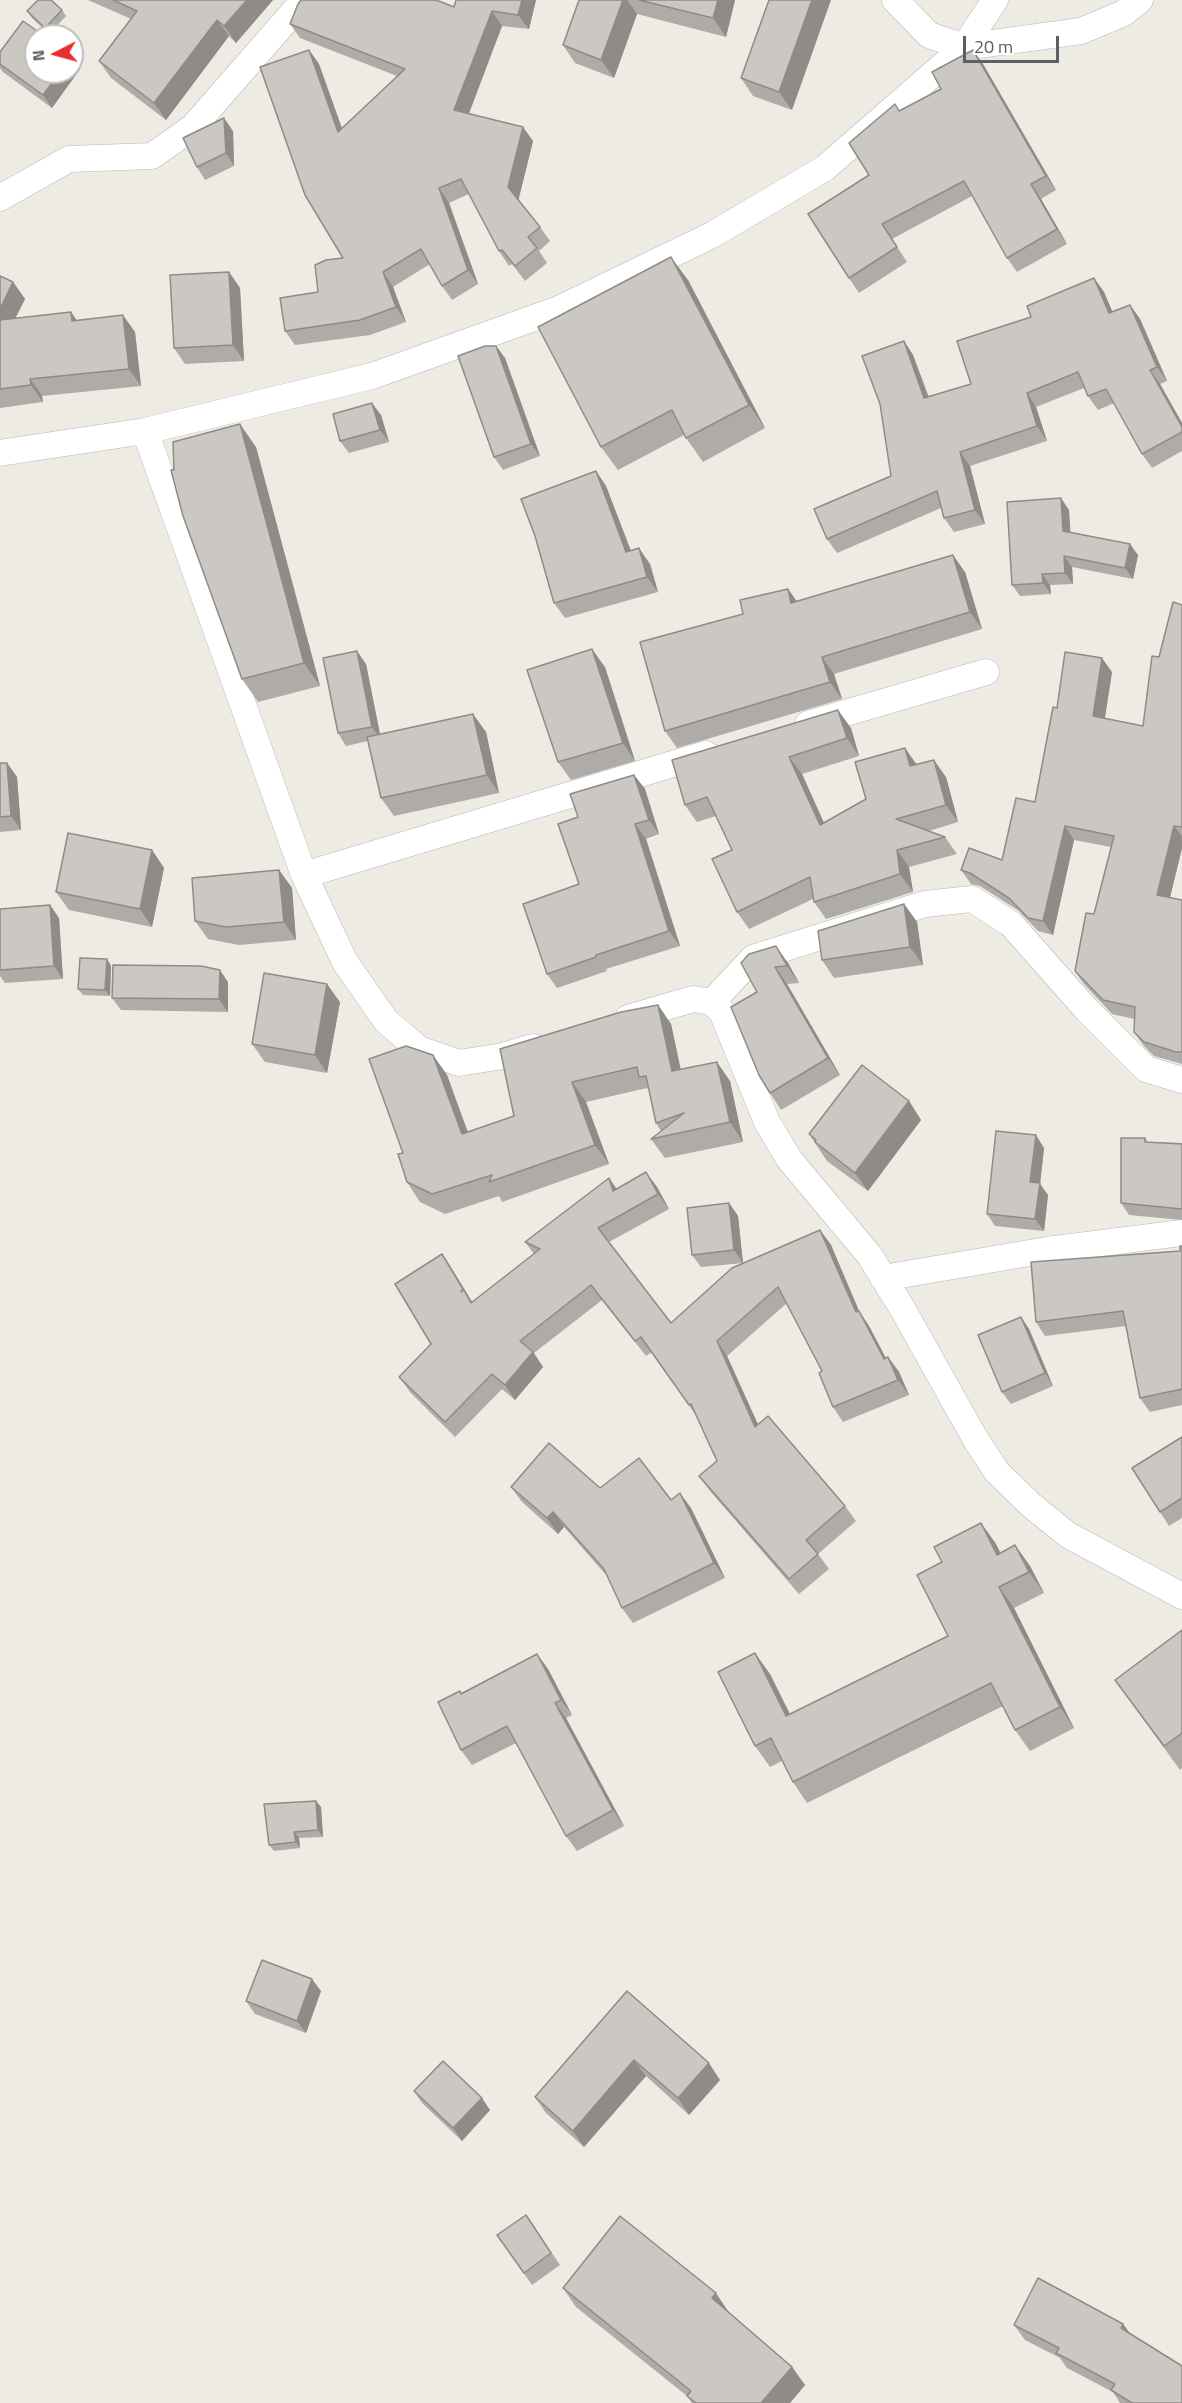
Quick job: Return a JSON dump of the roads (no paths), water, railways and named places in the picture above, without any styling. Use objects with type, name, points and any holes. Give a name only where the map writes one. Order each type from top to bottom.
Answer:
[{"type":"street","points":[[0,198],[69,159],[152,156],[193,127],[304,0]]},
{"type":"street","points":[[895,0],[929,35],[964,47],[1081,31],[1124,13],[1140,0]]},
{"type":"street","points":[[0,453],[145,431],[372,376],[559,309],[712,235],[825,168],[964,47],[995,0]]},
{"type":"street","points":[[145,431],[304,875],[345,962],[386,1021],[419,1049],[459,1063],[503,1056],[560,1039]]},
{"type":"street","points":[[785,731],[986,672]]},
{"type":"street","points":[[304,875],[728,748]]},
{"type":"street","points":[[712,1002],[753,958],[925,904],[972,899],[1011,924],[1086,1010],[1146,1069],[1182,1080]]},
{"type":"street","points":[[606,1025],[693,999],[712,1002],[722,1011],[767,1122],[789,1159],[870,1256],[976,1440],[997,1472],[1031,1505],[1068,1535],[1182,1596]]},
{"type":"street","points":[[883,1278],[1047,1251],[1182,1233]]}]
